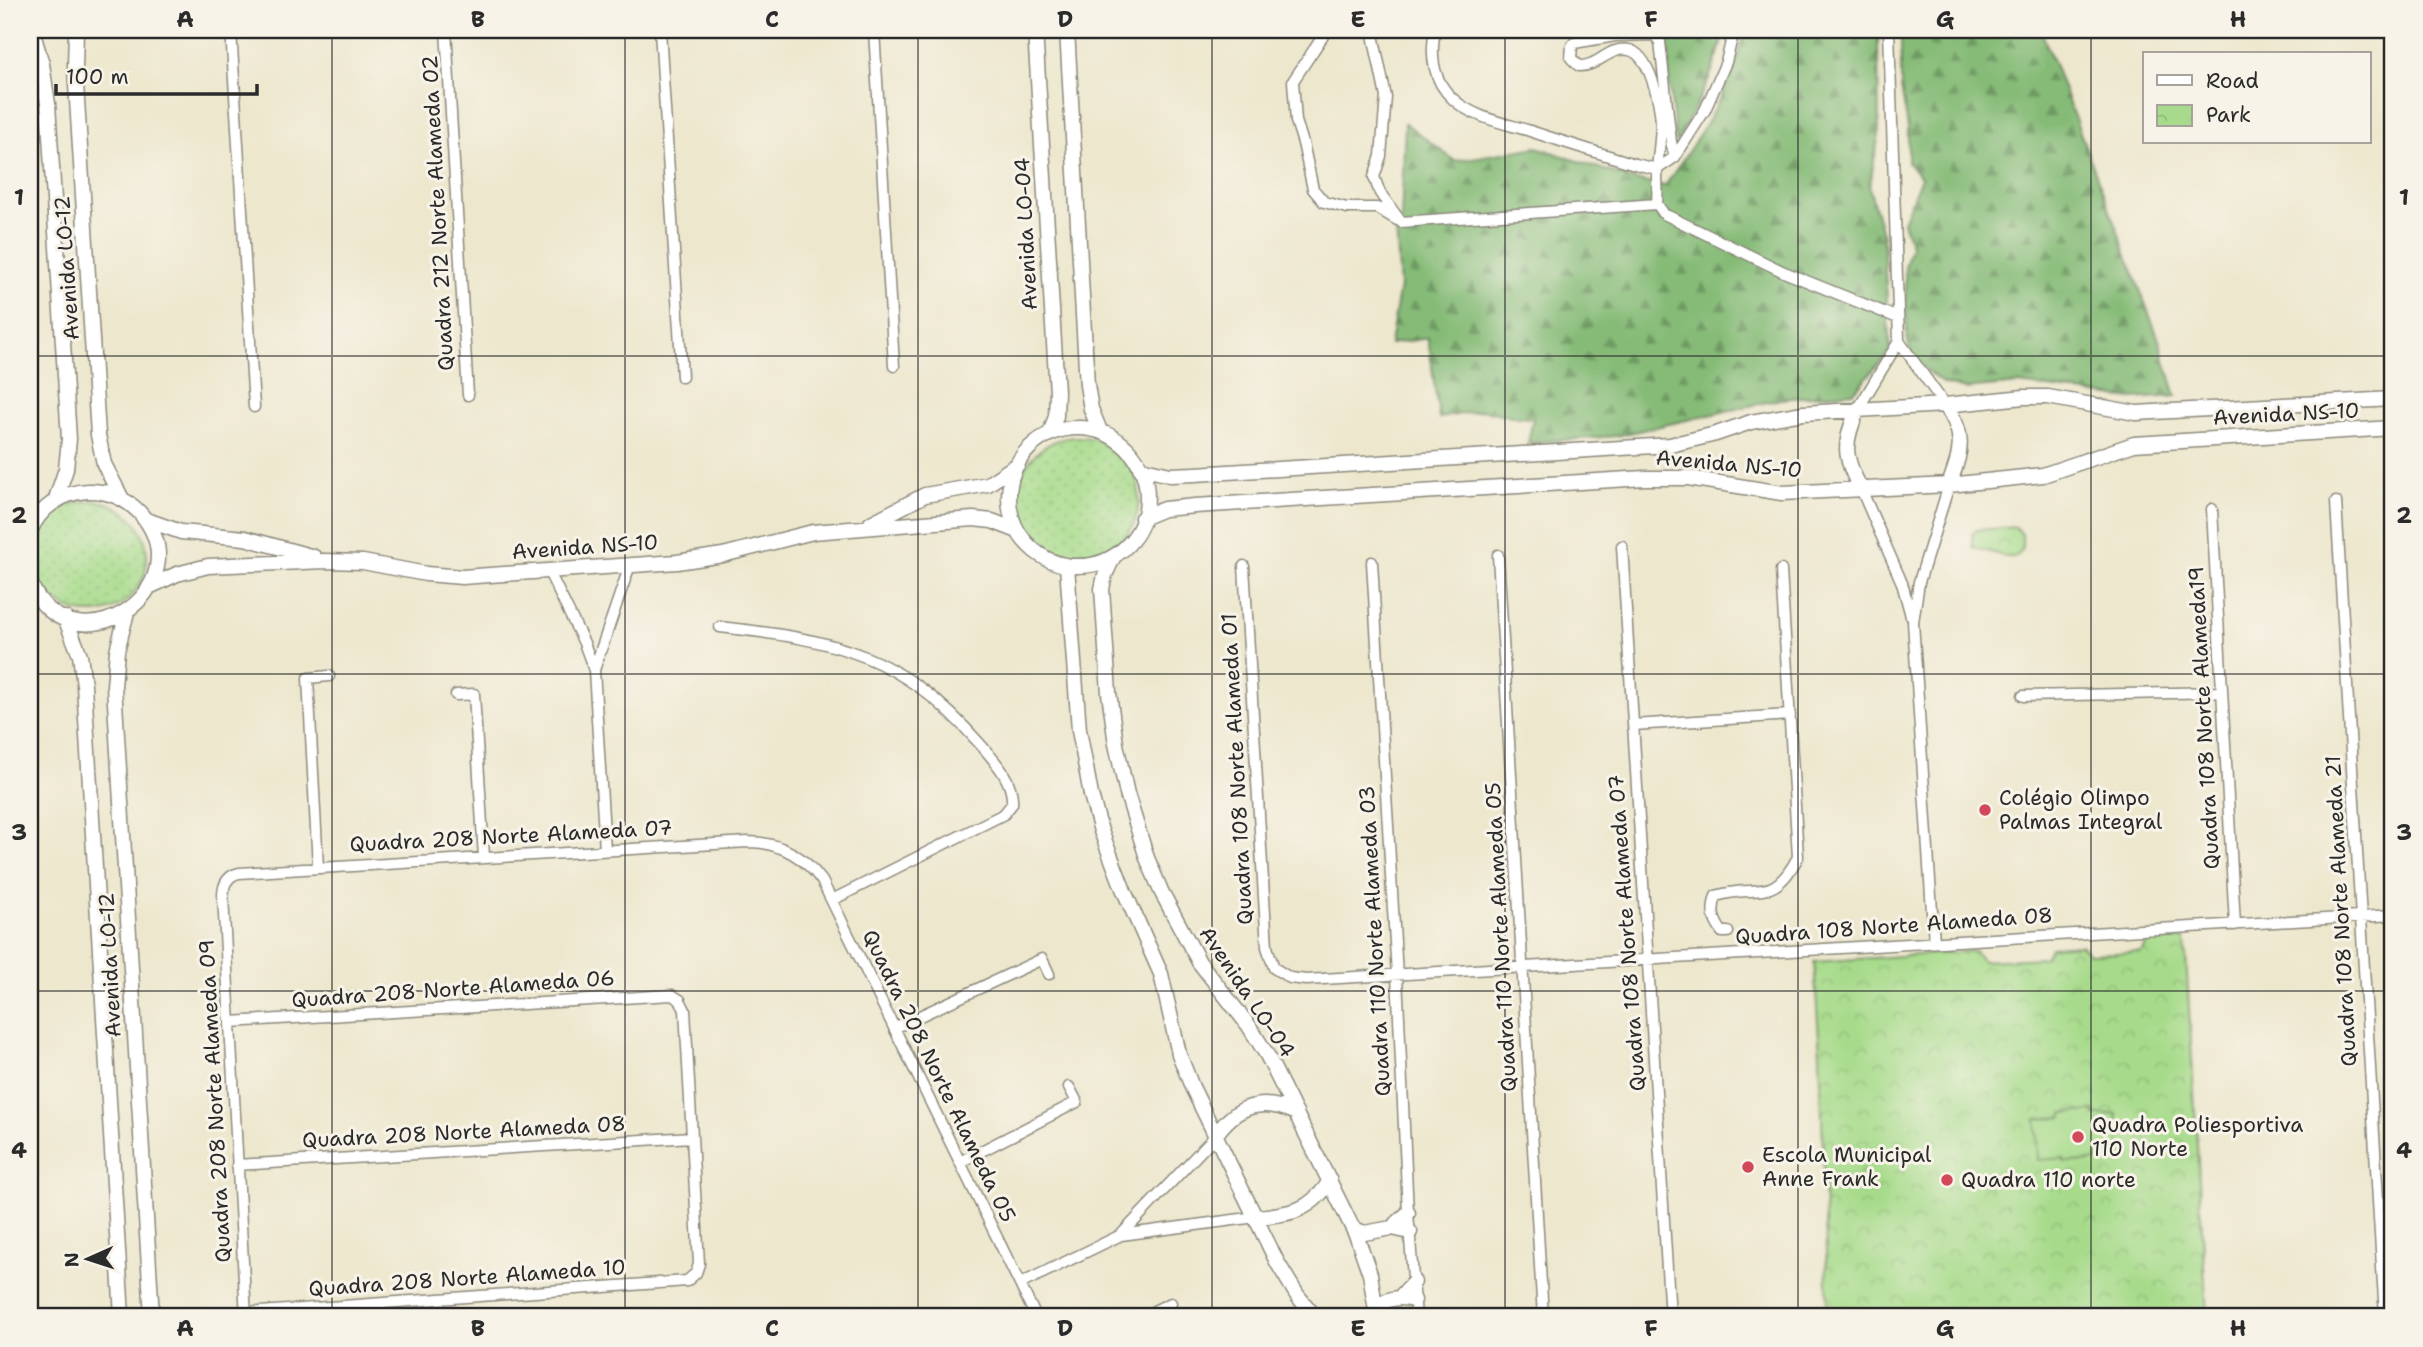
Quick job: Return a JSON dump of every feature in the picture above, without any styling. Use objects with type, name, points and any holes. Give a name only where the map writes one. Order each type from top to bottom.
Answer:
[{"type":"street","name":"Avenida LO-12","points":[[32,30],[42,64],[48,104],[69,439],[66,469],[55,502]]},
{"type":"street","name":"Avenida LO-12","points":[[76,30],[75,68],[98,435],[104,464],[122,499]]},
{"type":"street","points":[[231,30],[254,407]]},
{"type":"street","name":"Quadra 212 Norte Alameda 02","points":[[446,30],[468,395]]},
{"type":"street","points":[[660,30],[682,377]]},
{"type":"street","points":[[874,30],[894,366]]},
{"type":"street","name":"Avenida LO-04","points":[[1035,30],[1057,392],[1056,415],[1050,434]]},
{"type":"street","points":[[1067,30],[1087,385],[1091,410],[1100,431]]},
{"type":"street","points":[[1372,30],[1386,97],[1381,156],[1374,177],[1380,192],[1401,222]]},
{"type":"street","points":[[1434,30],[1432,54],[1439,79],[1454,101],[1469,110],[1657,169],[1675,157],[1686,144],[1716,88],[1734,30]]},
{"type":"street","points":[[1889,30],[1899,341],[1858,409],[1850,427],[1846,451],[1847,461],[1902,583],[1913,622],[1934,942]]},
{"type":"street","points":[[1320,33],[1293,81],[1296,121],[1313,189],[1324,202],[1347,208],[1377,208],[1401,222],[1657,204]]},
{"type":"street","points":[[1675,157],[1658,38],[1655,35],[1637,34],[1574,43],[1571,58],[1579,66],[1588,66],[1616,50],[1630,50],[1642,59],[1658,101],[1661,123],[1657,204],[1664,214],[1784,272],[1899,318]]},
{"type":"street","points":[[1899,341],[1945,405],[1955,421],[1961,440],[1961,451],[1919,582],[1913,622]]},
{"type":"street","name":"Avenida NS-10","points":[[1140,468],[1170,474],[1195,474],[1670,445],[1776,416],[2024,397],[2048,397],[2136,413],[2393,399]]},
{"type":"street","name":"Avenida NS-10","points":[[1142,518],[1164,509],[1186,506],[1645,478],[1688,478],[1782,493],[1949,485],[2043,475],[2134,444],[2393,428]]},
{"type":"street","points":[[1050,434],[1067,429],[1100,431],[1124,447],[1140,468],[1146,497],[1142,518],[1131,541],[1113,558],[1092,565],[1067,566],[1075,694],[1091,795],[1119,879],[1161,974],[1186,1074],[1287,1280],[1315,1317]]},
{"type":"street","name":"Avenida NS-10","points":[[846,528],[877,521],[930,494],[988,484],[1018,464],[1031,447],[1050,434]]},
{"type":"street","points":[[1018,464],[1010,498],[1018,531]]},
{"type":"street","name":"Avenida NS-10","points":[[30,529],[41,513],[68,495],[87,491],[106,493],[122,499],[144,519],[152,534],[156,551],[155,570],[149,586],[138,603],[127,612]]},
{"type":"street","name":"Quadra 108 Norte Alameda 21","points":[[2336,502],[2385,1317]]},
{"type":"street","name":"Quadra 108 Norte Alameda19","points":[[2212,509],[2235,925]]},
{"type":"street","name":"Avenida NS-10","points":[[144,519],[176,530],[245,538],[325,561]]},
{"type":"street","name":"Avenida NS-10","points":[[149,586],[177,573],[208,566],[363,562],[447,577],[630,565],[703,559],[802,534],[846,528],[973,519],[992,521],[1018,531],[1036,552],[1067,566]]},
{"type":"street","name":"Quadra 108 Norte Alameda 07","points":[[1622,546],[1670,1317]]},
{"type":"street","name":"Quadra 110 Norte Alameda 05","points":[[1498,555],[1543,1317]]},
{"type":"street","name":"Avenida LO-04","points":[[1113,558],[1102,589],[1109,693],[1121,770],[1141,842],[1161,891],[1188,944],[1205,971],[1256,1036],[1330,1181],[1366,1260],[1378,1317]]},
{"type":"street","name":"Quadra 110 Norte Alameda 03","points":[[1372,562],[1414,1282]]},
{"type":"street","points":[[594,670],[630,565]]},
{"type":"street","name":"Quadra 108 Norte Alameda 01","points":[[1244,566],[1269,958],[1274,968],[1290,978],[1306,980],[1397,975]]},
{"type":"street","points":[[548,570],[594,670],[605,850]]},
{"type":"street","points":[[1728,932],[1722,932],[1713,920],[1716,896],[1768,890],[1779,885],[1798,858],[1781,570]]},
{"type":"street","points":[[32,589],[51,610],[82,623],[112,620],[127,612]]},
{"type":"street","name":"Avenida LO-12","points":[[127,612],[117,651],[114,686],[152,1317]]},
{"type":"street","name":"Avenida LO-12","points":[[65,618],[80,655],[84,685],[122,1317]]},
{"type":"street","points":[[720,627],[823,642],[866,657],[905,676],[931,695],[961,723],[996,764],[1011,788],[1012,804],[1004,814],[831,900]]},
{"type":"street","points":[[318,867],[308,678],[329,676]]},
{"type":"street","points":[[2024,696],[2222,692]]},
{"type":"street","points":[[456,695],[474,694],[484,857]]},
{"type":"street","points":[[1633,725],[1790,715]]},
{"type":"street","name":"Quadra 208 Norte Alameda 07","points":[[226,883],[236,873],[754,842],[781,846],[799,858]]},
{"type":"street","name":"Quadra 208 Norte Alameda 05","points":[[799,858],[818,876],[831,900],[1037,1317]]},
{"type":"street","name":"Quadra 208 Norte Alameda 09","points":[[226,883],[223,896],[246,1315]]},
{"type":"street","name":"Quadra 108 Norte Alameda 08","points":[[1397,975],[2393,915]]},
{"type":"street","points":[[894,1028],[1042,959],[1049,974]]},
{"type":"street","name":"Quadra 208 Norte Alameda 06","points":[[230,1022],[667,995],[678,999],[685,1011],[692,1138]]},
{"type":"street","points":[[960,1162],[1077,1102],[1069,1087]]},
{"type":"street","points":[[1121,1235],[1234,1114],[1254,1106],[1276,1106],[1296,1113]]},
{"type":"street","name":"Quadra 208 Norte Alameda 08","points":[[237,1165],[692,1138]]},
{"type":"street","name":"Quadra 208 Norte Alameda 10","points":[[246,1315],[677,1282],[691,1278],[699,1264],[692,1138]]},
{"type":"street","points":[[1020,1284],[1121,1235],[1298,1211],[1320,1197],[1330,1181]]},
{"type":"street","points":[[1392,1228],[1408,1213]]},
{"type":"street","points":[[1353,1228],[1364,1233],[1392,1228],[1410,1232]]},
{"type":"street","points":[[1414,1282],[1407,1298],[1416,1317]]},
{"type":"street","points":[[1378,1317],[1384,1302],[1407,1298]]},
{"type":"street","points":[[1157,1317],[1154,1311],[1171,1303]]},
{"type":"green space","points":[[1653,30],[1724,30],[1711,74],[1676,143],[1665,47],[1662,35]]},
{"type":"green space","points":[[1743,30],[1878,30],[1879,134],[1869,187],[1883,237],[1890,351],[1854,392],[1780,399],[1616,436],[1528,443],[1533,418],[1483,410],[1439,418],[1428,338],[1390,344],[1400,286],[1396,229],[1401,222],[1405,123],[1455,161],[1537,147],[1634,180],[1665,186],[1724,91],[1739,50]]},
{"type":"green space","points":[[1901,30],[2041,30],[2158,337],[2176,396],[2131,399],[2019,384],[1965,389],[1943,383],[1917,363],[1910,351],[1907,337],[1905,268],[1911,245],[1903,222],[1921,177],[1908,163],[1908,128],[1901,87]]},
{"type":"green space","points":[[1078,437],[1101,442],[1121,455],[1134,475],[1139,498],[1134,521],[1121,541],[1101,554],[1078,559],[1055,554],[1035,541],[1022,521],[1017,498],[1022,475],[1035,455],[1055,442]]},
{"type":"green space","points":[[91,501],[112,506],[130,518],[142,536],[147,557],[142,578],[130,596],[112,608],[91,613],[70,608],[52,596],[40,578],[35,557],[40,536],[52,518],[70,506]]},
{"type":"green space","points":[[2016,527],[2022,534],[2022,550],[2016,557],[1973,547],[1972,533],[1976,530]]},
{"type":"green space","points":[[2185,939],[2207,1317],[1828,1317],[1820,1053],[1814,962],[1974,951],[1983,961],[2044,958],[2051,947],[2081,945],[2089,954],[2142,952],[2148,941]]},
{"type":"green space","name":"Quadra Poliesportiva 110 Norte","points":[[2094,1111],[2095,1115],[2117,1114],[2120,1155],[2097,1156],[2097,1161],[2065,1162],[2064,1158],[2038,1160],[2036,1119],[2063,1117],[2063,1113]]},
{"type":"place","name":"Colégio Olimpo Palmas Integral","points":[[1985,810]]},
{"type":"place","name":"Quadra Poliesportiva 110 Norte","points":[[2078,1137]]},
{"type":"place","name":"Escola Municipal Anne Frank","points":[[1748,1167]]},
{"type":"place","name":"Quadra 110 norte","points":[[1947,1180]]}]
